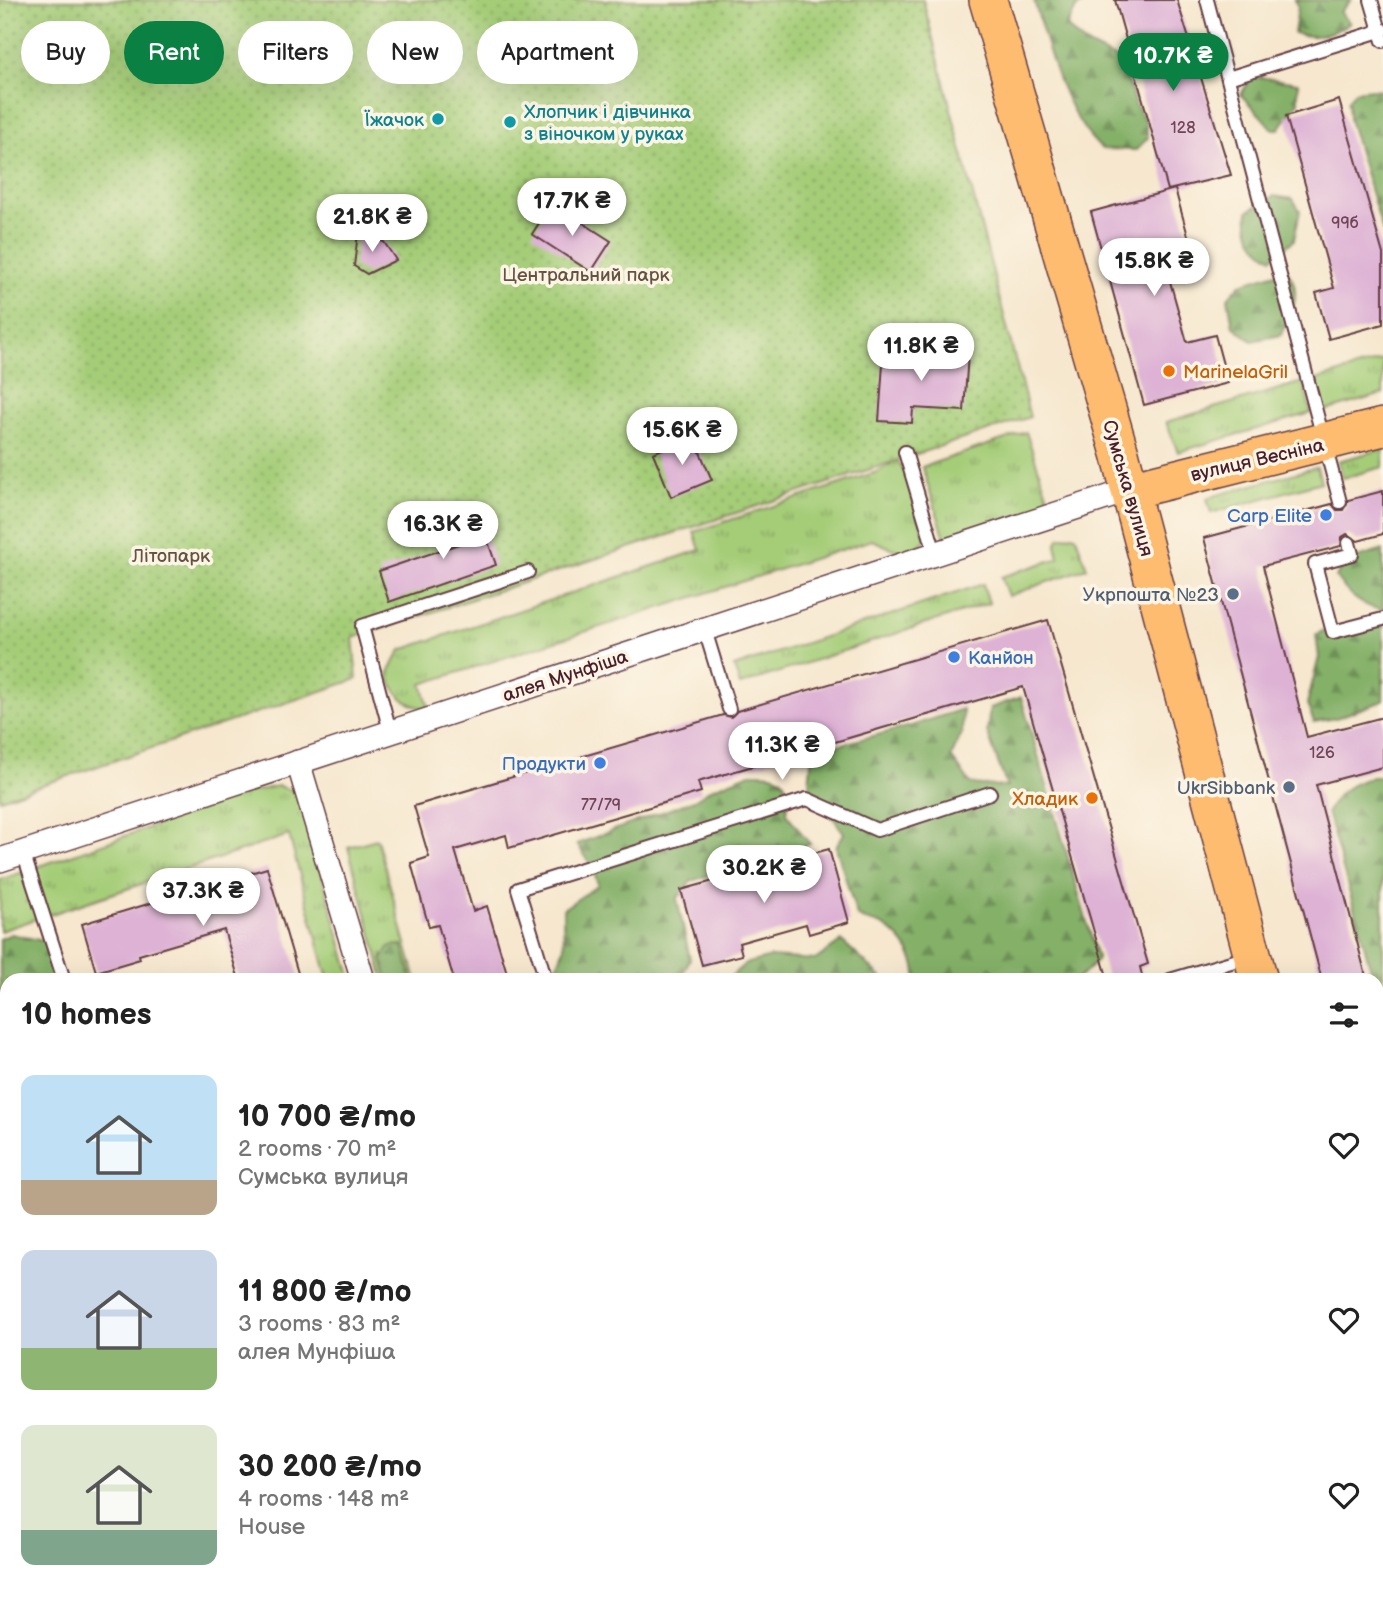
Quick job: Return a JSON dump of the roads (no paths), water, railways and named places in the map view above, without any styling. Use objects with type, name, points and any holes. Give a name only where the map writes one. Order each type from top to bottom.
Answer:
[{"type":"main road","name":"Сумська вулиця","points":[[988,0],[1130,490],[1255,968]]},
{"type":"main road","name":"вулиця Весніна","points":[[1130,490],[1326,443],[1383,426]]},
{"type":"street","name":"алея Мунфіша","points":[[0,860],[390,731],[936,556],[1130,490]]},
{"type":"street","points":[[298,762],[361,973]]},
{"type":"lane","points":[[1208,0],[1340,502]]},
{"type":"lane","points":[[1228,78],[1382,34],[1371,0]]},
{"type":"lane","points":[[905,452],[936,556]]},
{"type":"lane","points":[[1349,543],[1352,554],[1315,564],[1333,632],[1383,619]]},
{"type":"lane","points":[[390,731],[362,626],[528,572]]},
{"type":"lane","points":[[705,630],[729,709]]},
{"type":"lane","points":[[543,973],[518,889],[807,799],[877,830],[990,793]]},
{"type":"lane","points":[[23,852],[62,973]]},
{"type":"lane","points":[[1220,973],[1255,968]]},
{"type":"place","name":"Їжачок","points":[[438,119]]},
{"type":"place","name":"Хлопчик і дівчинка з віночком у руках","points":[[510,122]]},
{"type":"place","name":"MarinelaGril","points":[[1169,371]]},
{"type":"place","name":"Carp Elite","points":[[1326,515]]},
{"type":"place","name":"Укрпошта №23","points":[[1233,594]]},
{"type":"place","name":"Канйон","points":[[954,657]]},
{"type":"place","name":"Продукти","points":[[600,763]]},
{"type":"place","name":"UkrSibbank","points":[[1289,787]]},
{"type":"place","name":"Хладик","points":[[1092,798]]},
{"type":"park label","name":"Центральний парк","points":[[586,274]]},
{"type":"park label","name":"Літопарк","points":[[171,555]]}]
